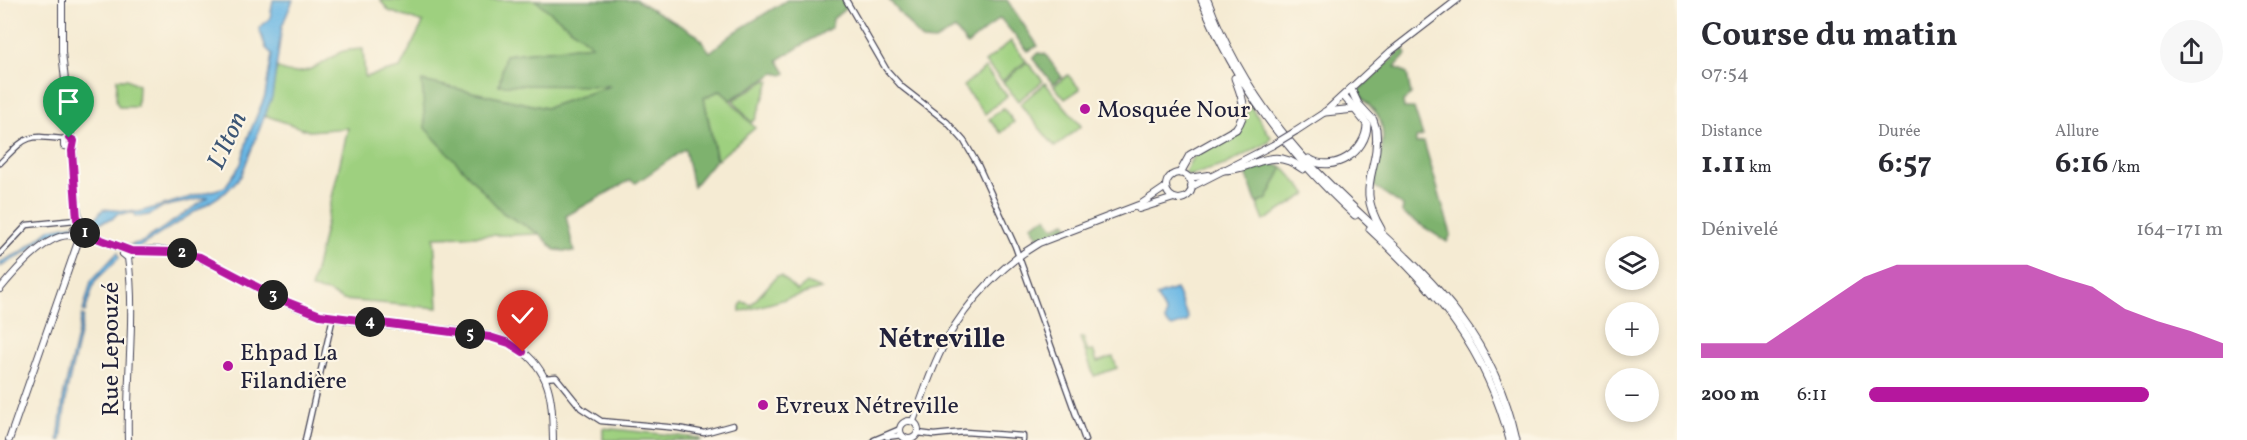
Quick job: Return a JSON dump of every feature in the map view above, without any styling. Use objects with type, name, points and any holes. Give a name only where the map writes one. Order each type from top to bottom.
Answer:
[{"type":"highway","points":[[1180,173],[1190,155],[1236,129],[1243,118],[1244,102],[1233,67],[1202,0]]},
{"type":"highway","points":[[1207,0],[1244,76],[1292,143],[1325,180],[1437,286],[1469,330],[1498,383],[1516,440]]},
{"type":"highway","points":[[1233,67],[1272,127],[1319,181],[1409,265],[1445,304],[1486,370],[1510,440]]},
{"type":"highway","points":[[1351,89],[1358,104],[1373,120],[1376,129],[1368,196],[1375,219],[1386,237]]},
{"type":"highway","points":[[1292,143],[1316,164],[1326,165],[1342,160],[1361,145],[1367,133],[1366,124],[1344,96]]},
{"type":"highway","points":[[1325,112],[1355,109]]},
{"type":"highway","points":[[1223,170],[1261,160],[1279,158],[1296,164],[1319,181]]},
{"type":"main road","points":[[9,440],[78,229],[67,142],[62,52],[62,0]]},
{"type":"main road","points":[[1019,257],[1053,240],[1174,198],[1185,197],[1191,187],[1273,145],[1325,112],[1391,51],[1457,0]]},
{"type":"main road","points":[[913,421],[946,339],[969,305],[1019,257],[1052,237],[1141,204],[1166,187],[1171,176],[1180,173],[1189,178],[1223,170]]},
{"type":"main road","points":[[1189,178],[1191,187]]},
{"type":"main road","points":[[1166,187],[1174,198]]},
{"type":"main road","points":[[0,289],[53,235],[78,229],[124,251],[172,252],[200,257],[308,311],[333,317],[490,337],[517,347],[537,366],[544,378],[554,412],[553,440]]},
{"type":"main road","name":"Rue Lepouzé","points":[[124,251],[128,440]]},
{"type":"main road","points":[[913,421],[918,426],[918,433],[905,435],[904,422],[913,421]]},
{"type":"street","points":[[846,0],[895,80],[947,122],[964,141],[986,182],[1019,257],[1085,440]]},
{"type":"street","points":[[0,163],[26,138],[49,137],[67,142]]},
{"type":"street","points":[[0,254],[27,225],[78,229]]},
{"type":"street","points":[[305,440],[333,317]]},
{"type":"street","points":[[544,378],[556,377],[590,416],[608,423],[678,428],[704,433],[733,425]]},
{"type":"street","points":[[918,433],[941,435],[965,432],[1023,438]]},
{"type":"street","points":[[875,440],[905,435]]},
{"type":"green space","points":[[380,0],[535,0],[593,45],[505,55],[613,85],[546,108],[422,82],[503,213],[540,234],[434,237],[438,308],[343,300],[328,292],[311,289],[348,128],[309,131],[264,115],[277,67],[292,73],[300,72],[309,70],[341,52],[363,49],[365,77],[400,68],[423,23],[389,11]]},
{"type":"green space","points":[[535,0],[636,0],[697,35],[710,52],[735,32],[787,0],[843,0],[846,8],[833,19],[832,27],[778,60],[786,73],[783,75],[775,73],[730,100],[721,90],[704,98],[716,159],[693,187],[685,149],[636,183],[630,180],[566,216],[574,252],[555,250],[540,234],[503,213],[425,128],[422,81],[546,108],[610,86],[499,85],[505,55],[592,45]]},
{"type":"green space","points":[[889,0],[1007,0],[1038,46],[1028,51],[1000,18],[967,45],[955,29],[935,41],[922,40]]},
{"type":"green space","points":[[1011,41],[1026,61],[1002,81],[985,62]]},
{"type":"green space","points":[[1404,48],[1407,54],[1395,67],[1407,73],[1411,95],[1403,101],[1404,108],[1414,108],[1423,136],[1416,138],[1416,143],[1424,142],[1451,234],[1447,242],[1402,213],[1403,206],[1374,186],[1382,150],[1383,132],[1378,116],[1359,90]]},
{"type":"green space","points":[[1038,53],[1045,54],[1062,77],[1053,84],[1033,59]]},
{"type":"green space","points":[[1027,62],[1043,81],[1018,101],[1003,82]]},
{"type":"green space","points":[[985,68],[1007,96],[985,114],[963,86]]},
{"type":"green space","points":[[1068,75],[1080,89],[1065,99],[1054,86]]},
{"type":"green space","points":[[117,79],[127,79],[138,85],[137,107],[119,107],[116,101]]},
{"type":"green space","points":[[767,80],[770,81],[755,120],[751,122],[733,100]]},
{"type":"green space","points":[[1045,83],[1081,126],[1055,147],[1020,104]]},
{"type":"green space","points":[[721,90],[755,128],[717,160],[704,98]]},
{"type":"green space","points":[[1249,104],[1271,137],[1269,142],[1225,165],[1189,176],[1185,172],[1195,156],[1230,137],[1243,125]]},
{"type":"green space","points":[[1003,108],[1014,122],[1001,133],[989,119]]},
{"type":"green space","points":[[1266,163],[1283,167],[1267,199],[1257,204],[1245,171]]},
{"type":"green space","points":[[1283,167],[1307,194],[1264,221],[1257,204],[1267,199]]},
{"type":"green space","points":[[1046,217],[1054,227],[1066,222],[1069,226],[1039,239],[1031,225]]},
{"type":"green space","points":[[777,276],[781,276],[797,291],[807,283],[821,289],[740,312],[743,302],[751,305]]},
{"type":"green space","points":[[1083,337],[1088,352],[1093,350],[1097,362],[1113,357],[1117,368],[1094,376],[1080,338]]},
{"type":"green space","points":[[603,428],[699,438],[701,440],[603,440]]},
{"type":"water","points":[[273,0],[293,0],[282,26],[272,97],[241,176],[226,192],[138,248],[130,245],[142,242],[209,197],[162,207],[149,215],[135,217],[134,213],[117,214],[112,219],[85,227],[82,222],[95,219],[103,209],[139,212],[225,187],[241,164],[248,137],[265,96],[272,54],[266,48],[259,28],[270,18]]},
{"type":"water","points":[[74,224],[73,228],[45,236],[28,251],[0,267],[1,262],[21,252],[50,229]]},
{"type":"water","points":[[118,252],[119,258],[95,281],[85,312],[83,311],[91,281]]},
{"type":"water","points":[[1176,289],[1188,318],[1187,322],[1172,327],[1165,322],[1166,313],[1156,296]]},
{"type":"water","points":[[82,315],[84,316],[67,391],[61,440],[58,440],[64,392]]},
{"type":"place","name":"Mosquée Nour","points":[[1085,109]]},
{"type":"place","name":"Ehpad La Filandière","points":[[228,366]]},
{"type":"place","name":"Evreux Nétreville","points":[[763,405]]},
{"type":"district","name":"Nétreville","points":[[942,338]]},
{"type":"route","points":[[69,138],[74,141],[72,151],[77,219],[82,230],[89,235],[125,250],[186,253],[200,257],[282,300],[320,315],[490,337],[509,343],[523,352]]},
{"type":"water label","name":"L'Iton","points":[[226,140]]}]
